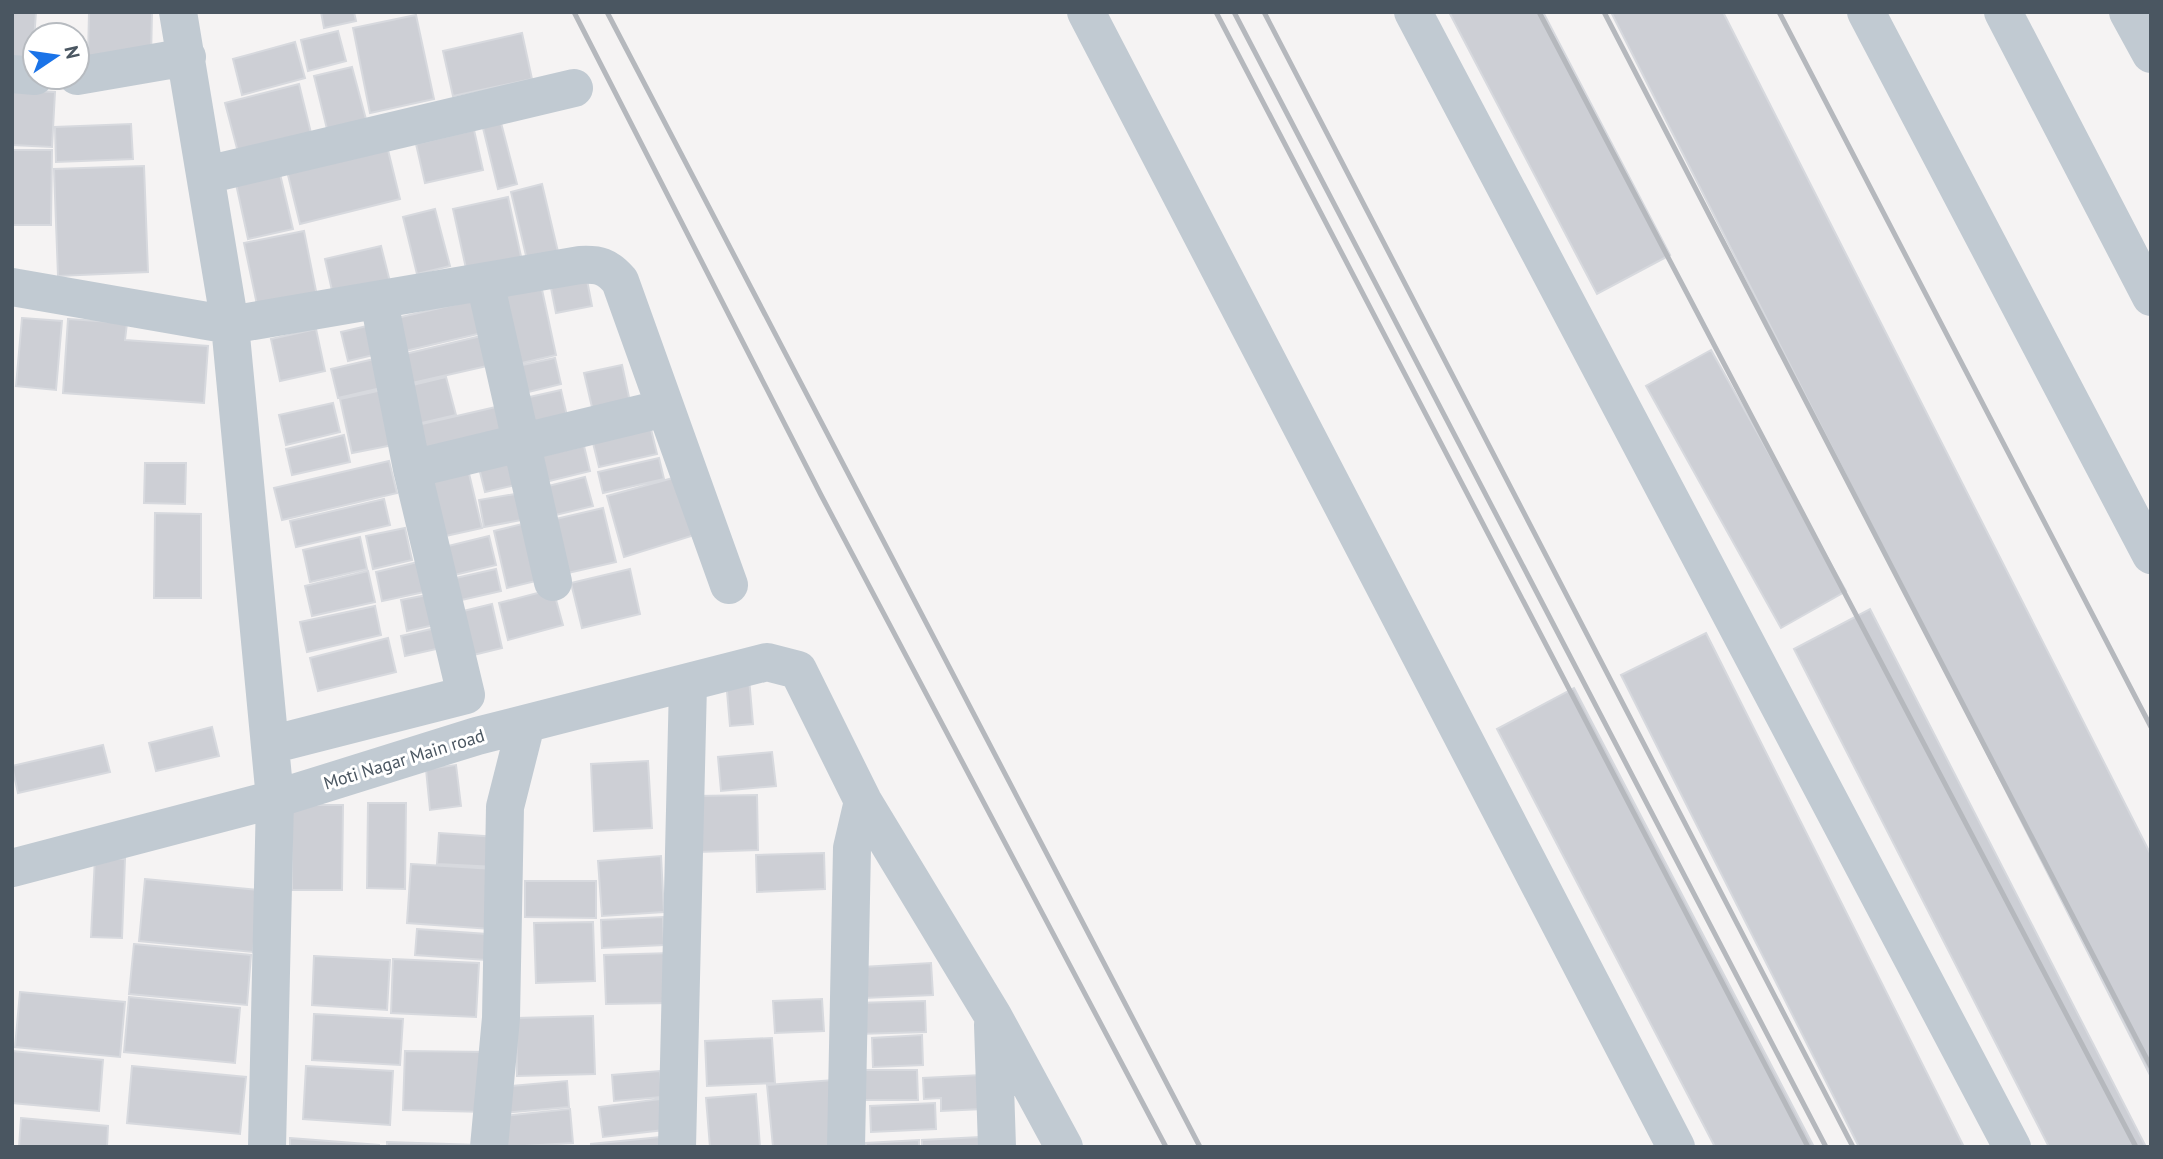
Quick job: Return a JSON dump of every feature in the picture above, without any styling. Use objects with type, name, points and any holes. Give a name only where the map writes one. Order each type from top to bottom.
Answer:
[{"type":"street","points":[[178,12],[230,325],[275,799],[267,1147]]},
{"type":"street","points":[[1086,12],[1676,1147]]},
{"type":"street","points":[[1413,12],[2012,1147]]},
{"type":"street","points":[[1866,12],[2151,555]]},
{"type":"street","points":[[2003,12],[2151,297]]},
{"type":"street","points":[[2128,12],[2151,54]]},
{"type":"street","points":[[91,74],[187,57]]},
{"type":"street","points":[[206,175],[574,88]]},
{"type":"street","points":[[12,287],[230,325],[580,265],[598,264],[610,268],[620,281],[729,585]]},
{"type":"street","points":[[485,282],[553,582]]},
{"type":"street","points":[[270,745],[466,695],[412,469],[379,301]]},
{"type":"street","points":[[412,469],[665,408]]},
{"type":"street","name":"Moti Nagar Main road","points":[[12,868],[275,799],[477,736],[767,662],[798,670],[863,802]]},
{"type":"street","points":[[677,1147],[688,684]]},
{"type":"street","points":[[489,1147],[500,1018],[505,807],[526,724]]},
{"type":"street","points":[[863,802],[993,1016],[1064,1147]]},
{"type":"street","points":[[846,1147],[852,848],[863,802]]},
{"type":"street","points":[[993,1016],[998,1147]]},
{"type":"building","points":[[12,12],[36,12],[35,21],[21,21],[21,67],[12,67]]},
{"type":"building","points":[[89,12],[152,12],[151,59],[91,58],[91,21],[89,21]]},
{"type":"building","points":[[321,12],[354,12],[356,21],[324,28]]},
{"type":"building","points":[[1449,12],[1543,12],[1670,255],[1597,294]]},
{"type":"building","points":[[1611,12],[1723,12],[2151,855],[2151,1077]]},
{"type":"building","points":[[416,15],[434,99],[370,113],[353,28]]},
{"type":"building","points":[[338,31],[346,61],[308,71],[301,40]]},
{"type":"building","points":[[522,33],[532,79],[453,96],[443,51]]},
{"type":"building","points":[[295,42],[305,78],[242,95],[233,59]]},
{"type":"building","points":[[352,67],[367,123],[328,133],[314,76]]},
{"type":"building","points":[[299,84],[311,133],[238,152],[225,103]]},
{"type":"building","points":[[12,90],[55,92],[52,147],[12,145]]},
{"type":"building","points":[[500,119],[517,184],[498,189],[482,124]]},
{"type":"building","points":[[131,124],[133,159],[56,162],[55,127]]},
{"type":"building","points":[[474,130],[483,170],[425,183],[416,144]]},
{"type":"building","points":[[387,146],[400,199],[300,224],[287,171]]},
{"type":"building","points":[[12,150],[52,150],[51,225],[12,225]]},
{"type":"building","points":[[144,166],[148,272],[58,276],[54,169]]},
{"type":"building","points":[[280,174],[293,229],[248,239],[236,184]]},
{"type":"building","points":[[542,184],[559,256],[528,264],[511,192]]},
{"type":"building","points":[[508,197],[522,261],[467,273],[453,209]]},
{"type":"building","points":[[435,209],[450,266],[417,274],[403,217]]},
{"type":"building","points":[[304,231],[318,301],[259,314],[244,243]]},
{"type":"building","points":[[381,246],[390,282],[333,295],[325,259]]},
{"type":"building","points":[[586,275],[592,306],[556,313],[550,283]]},
{"type":"building","points":[[541,285],[556,355],[509,366],[493,296]]},
{"type":"building","points":[[474,300],[482,333],[405,351],[397,318]]},
{"type":"building","points":[[22,318],[62,321],[56,390],[16,386]]},
{"type":"building","points":[[68,319],[127,323],[125,340],[208,346],[204,403],[63,393]]},
{"type":"building","points":[[380,323],[386,352],[348,361],[341,332]]},
{"type":"building","points":[[316,329],[325,371],[280,381],[271,339]]},
{"type":"building","points":[[481,336],[487,366],[412,383],[405,354]]},
{"type":"building","points":[[1711,350],[1846,591],[1781,628],[1646,386]]},
{"type":"building","points":[[387,356],[394,385],[338,398],[331,369]]},
{"type":"building","points":[[555,358],[561,384],[520,394],[513,367]]},
{"type":"building","points":[[622,365],[632,411],[595,420],[584,373]]},
{"type":"building","points":[[446,377],[456,415],[413,425],[404,387]]},
{"type":"building","points":[[387,389],[398,444],[352,453],[340,399]]},
{"type":"building","points":[[561,390],[570,429],[526,439],[516,400]]},
{"type":"building","points":[[333,403],[340,432],[286,445],[279,415]]},
{"type":"building","points":[[496,407],[503,437],[420,457],[413,426]]},
{"type":"building","points":[[650,425],[657,454],[599,467],[592,439]]},
{"type":"building","points":[[344,435],[350,462],[292,475],[286,449]]},
{"type":"building","points":[[584,446],[590,471],[537,484],[531,458]]},
{"type":"building","points":[[523,458],[529,482],[485,492],[479,468]]},
{"type":"building","points":[[659,458],[664,479],[603,493],[598,472]]},
{"type":"building","points":[[389,461],[397,493],[282,520],[274,488]]},
{"type":"building","points":[[466,461],[482,528],[432,539],[417,473]]},
{"type":"building","points":[[145,463],[186,463],[185,504],[144,503]]},
{"type":"building","points":[[585,477],[593,506],[543,518],[536,489]]},
{"type":"building","points":[[673,478],[701,533],[624,557],[607,496]]},
{"type":"building","points":[[527,492],[532,518],[484,527],[479,500]]},
{"type":"building","points":[[384,499],[390,525],[296,547],[290,521]]},
{"type":"building","points":[[603,508],[616,562],[559,575],[547,521]]},
{"type":"building","points":[[155,513],[201,514],[201,598],[154,598]]},
{"type":"building","points":[[535,521],[548,578],[507,588],[494,531]]},
{"type":"building","points":[[405,528],[412,560],[373,569],[366,536]]},
{"type":"building","points":[[489,536],[496,565],[446,577],[440,548]]},
{"type":"building","points":[[360,537],[367,569],[310,582],[303,550]]},
{"type":"building","points":[[422,561],[429,591],[382,601],[376,572]]},
{"type":"building","points":[[496,569],[501,591],[457,601],[451,579]]},
{"type":"building","points":[[630,569],[640,614],[582,628],[571,583]]},
{"type":"building","points":[[368,571],[375,602],[312,616],[305,586]]},
{"type":"building","points":[[553,589],[563,625],[508,640],[499,603]]},
{"type":"building","points":[[432,594],[439,624],[407,631],[401,600]]},
{"type":"building","points":[[492,604],[502,648],[461,658],[451,614]]},
{"type":"building","points":[[375,606],[381,635],[307,652],[300,622]]},
{"type":"building","points":[[1870,609],[2146,1147],[2049,1147],[1794,649]]},
{"type":"building","points":[[440,627],[445,647],[405,656],[401,636]]},
{"type":"building","points":[[1706,633],[1964,1147],[1859,1147],[1621,675]]},
{"type":"building","points":[[388,638],[396,672],[318,691],[310,658]]},
{"type":"building","points":[[749,678],[753,724],[730,726],[726,680]]},
{"type":"building","points":[[1574,688],[1814,1147],[1715,1147],[1497,729]]},
{"type":"building","points":[[212,727],[219,756],[156,771],[149,743]]},
{"type":"building","points":[[103,745],[110,772],[18,793],[12,766]]},
{"type":"building","points":[[772,752],[776,786],[721,791],[718,757]]},
{"type":"building","points":[[648,761],[652,828],[594,831],[591,764]]},
{"type":"building","points":[[456,765],[461,806],[430,810],[426,769]]},
{"type":"building","points":[[757,795],[758,850],[698,852],[697,796]]},
{"type":"building","points":[[368,803],[406,803],[405,889],[367,888]]},
{"type":"building","points":[[292,805],[343,805],[342,890],[292,890]]},
{"type":"building","points":[[439,833],[498,837],[497,867],[437,864]]},
{"type":"building","points":[[824,853],[825,889],[757,892],[756,855]]},
{"type":"building","points":[[661,856],[664,912],[602,916],[598,861]]},
{"type":"building","points":[[95,857],[125,859],[122,938],[91,937]]},
{"type":"building","points":[[411,864],[495,869],[491,929],[407,923]]},
{"type":"building","points":[[145,879],[259,890],[253,952],[139,941]]},
{"type":"building","points":[[525,881],[596,881],[596,918],[525,917]]},
{"type":"building","points":[[663,917],[664,945],[602,948],[601,920]]},
{"type":"building","points":[[593,922],[595,981],[536,983],[534,923]]},
{"type":"building","points":[[417,929],[487,934],[486,960],[415,955]]},
{"type":"building","points":[[134,944],[251,955],[247,1005],[129,994]]},
{"type":"building","points":[[671,953],[672,1003],[606,1004],[604,955]]},
{"type":"building","points":[[314,956],[390,960],[387,1010],[312,1005]]},
{"type":"building","points":[[393,959],[479,963],[476,1017],[391,1013]]},
{"type":"building","points":[[931,963],[933,995],[864,998],[862,967]]},
{"type":"building","points":[[20,992],[125,1002],[120,1057],[15,1047]]},
{"type":"building","points":[[129,997],[240,1008],[235,1063],[124,1052]]},
{"type":"building","points":[[822,999],[824,1031],[775,1033],[773,1001]]},
{"type":"building","points":[[925,1001],[926,1032],[857,1034],[855,1003]]},
{"type":"building","points":[[314,1014],[403,1019],[400,1065],[312,1060]]},
{"type":"building","points":[[593,1016],[595,1074],[517,1076],[516,1018]]},
{"type":"building","points":[[922,1035],[923,1065],[873,1067],[872,1038]]},
{"type":"building","points":[[772,1038],[775,1083],[707,1086],[705,1041]]},
{"type":"building","points":[[12,1051],[103,1060],[99,1111],[12,1103]]},
{"type":"building","points":[[405,1051],[488,1052],[487,1112],[403,1110]]},
{"type":"building","points":[[132,1066],[246,1077],[240,1134],[127,1123]]},
{"type":"building","points":[[306,1066],[393,1071],[390,1125],[303,1119]]},
{"type":"building","points":[[859,1070],[917,1070],[918,1100],[860,1100]]},
{"type":"building","points":[[660,1071],[662,1097],[614,1101],[612,1075]]},
{"type":"building","points":[[982,1075],[983,1109],[941,1111],[941,1098],[924,1099],[923,1078]]},
{"type":"building","points":[[834,1080],[839,1147],[773,1147],[767,1085]]},
{"type":"building","points":[[567,1081],[569,1107],[501,1113],[499,1087]]},
{"type":"building","points":[[756,1094],[760,1147],[710,1147],[706,1098]]},
{"type":"building","points":[[660,1099],[664,1130],[603,1137],[599,1107]]},
{"type":"building","points":[[935,1103],[936,1129],[871,1132],[870,1106]]},
{"type":"building","points":[[570,1109],[573,1143],[507,1147],[504,1116]]},
{"type":"building","points":[[21,1118],[108,1126],[107,1147],[19,1147]]},
{"type":"building","points":[[660,1137],[661,1147],[591,1147],[591,1144]]},
{"type":"building","points":[[980,1137],[981,1147],[922,1147],[922,1140]]},
{"type":"building","points":[[290,1138],[379,1145],[379,1147],[290,1147]]},
{"type":"building","points":[[919,1140],[919,1147],[866,1147],[866,1143]]},
{"type":"building","points":[[387,1142],[479,1145],[479,1147],[387,1147]]},
{"type":"railway","points":[[574,12],[821,495],[1166,1147]]},
{"type":"railway","points":[[607,12],[1200,1147]]},
{"type":"railway","points":[[1216,12],[1808,1147]]},
{"type":"railway","points":[[1234,12],[1826,1147]]},
{"type":"railway","points":[[1264,12],[1853,1147]]},
{"type":"railway","points":[[1539,12],[2136,1147]]},
{"type":"railway","points":[[1604,12],[2151,1067]]},
{"type":"railway","points":[[1779,12],[2151,727]]}]
